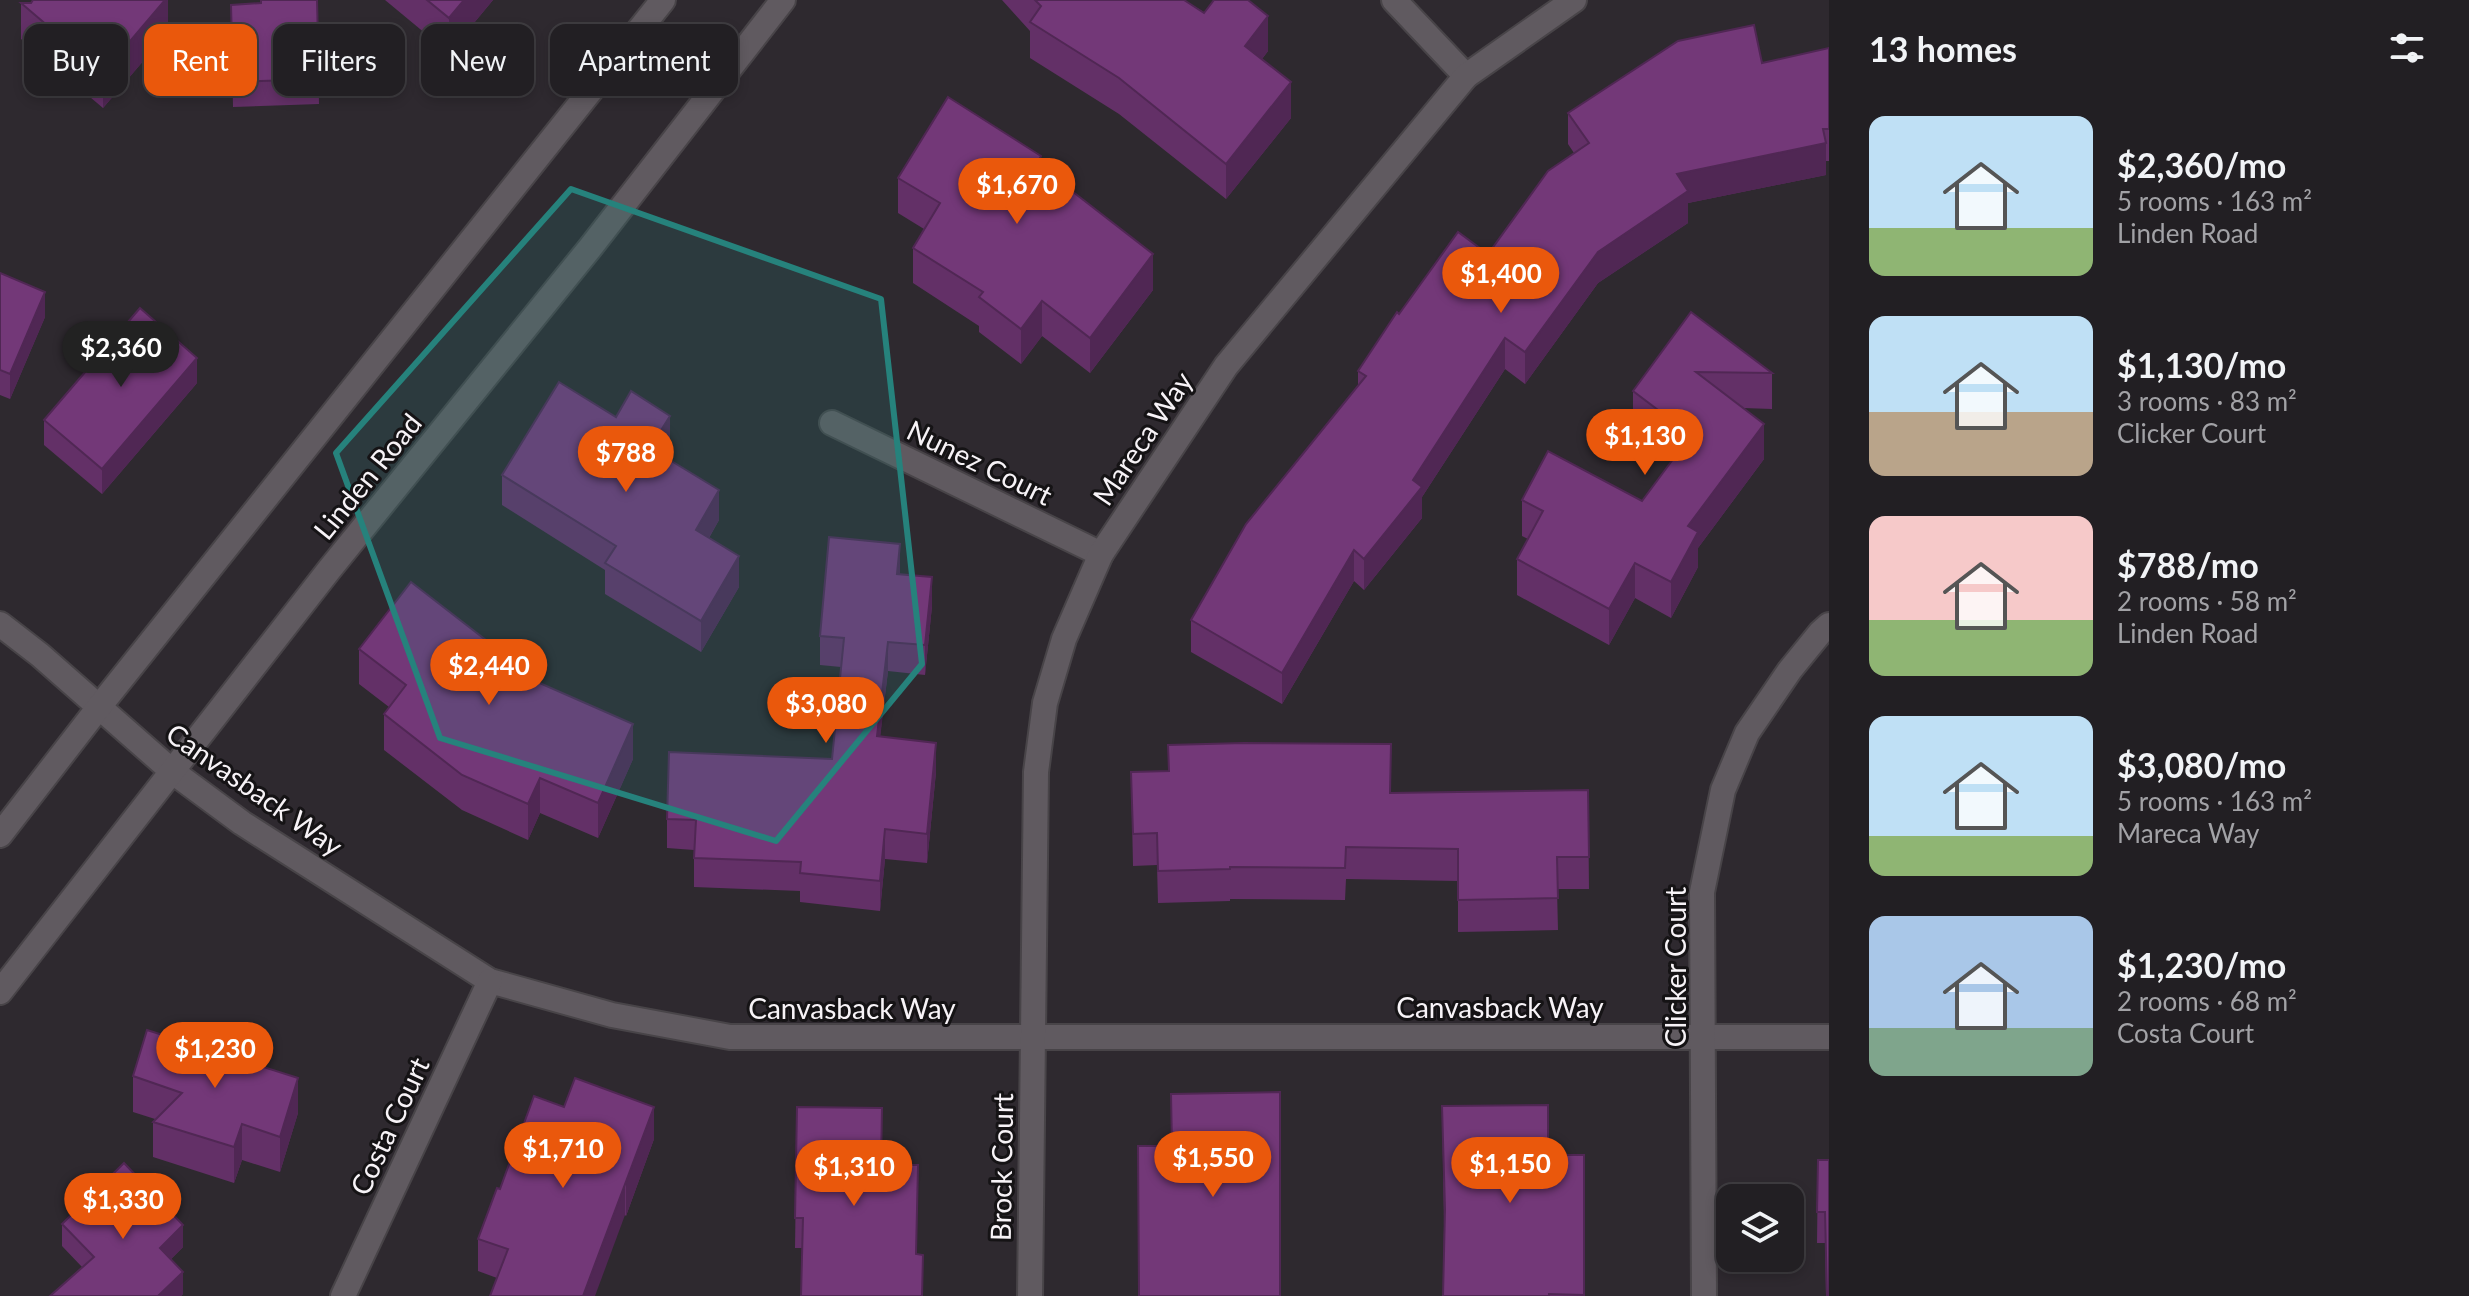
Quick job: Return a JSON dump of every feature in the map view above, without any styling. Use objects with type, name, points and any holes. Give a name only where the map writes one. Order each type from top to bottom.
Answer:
[{"type":"street","points":[[0,835],[663,0]]},
{"type":"street","name":"Linden Road","points":[[0,992],[329,570],[590,248],[783,0]]},
{"type":"street","points":[[1394,0],[1466,76]]},
{"type":"street","name":"Mareca Way","points":[[1032,1038],[1036,772],[1045,703],[1064,639],[1101,554],[1226,366],[1466,76],[1574,0]]},
{"type":"street","name":"Nunez Court","points":[[832,423],[1101,554]]},
{"type":"street","name":"Canvasback Way","points":[[0,624],[173,772],[242,823],[490,981],[612,1015],[730,1037],[1829,1037]]},
{"type":"street","name":"Clicker Court","points":[[1704,1296],[1702,892],[1723,790],[1747,733],[1790,670],[1829,625]]},
{"type":"street","name":"Costa Court","points":[[343,1296],[490,981]]},
{"type":"street","name":"Brock Court","points":[[1030,1296],[1032,1038]]},
{"type":"highlighted area","points":[[571,189],[881,299],[922,664],[776,841],[440,738],[336,453]]},
{"type":"building","points":[[33,0],[165,0],[128,44],[128,24],[46,24],[21,3],[31,3]]},
{"type":"building","points":[[261,0],[317,0],[318,24],[273,24],[273,81],[257,81],[257,24],[231,24],[231,5],[261,3]]},
{"type":"building","points":[[427,0],[464,0],[449,18]]},
{"type":"building","points":[[1035,0],[1184,0],[1204,13],[1214,0],[1248,0],[1268,16],[1245,46],[1291,82],[1226,164],[1119,78],[1030,22],[1041,6]]},
{"type":"building","points":[[1754,25],[1762,63],[1829,48],[1829,129],[1823,129],[1826,143],[1677,174],[1688,191],[1598,252],[1525,352],[1505,338],[1413,480],[1422,487],[1364,559],[1354,550],[1282,673],[1191,620],[1246,524],[1366,376],[1358,371],[1397,312],[1399,314],[1458,232],[1488,254],[1548,171],[1589,143],[1568,113],[1678,41]]},
{"type":"building","points":[[948,97],[1041,156],[1037,164],[1153,254],[1090,338],[1042,301],[1021,329],[979,297],[983,292],[913,248],[940,203],[898,178]]},
{"type":"building","points":[[0,273],[45,292],[10,374],[0,370]]},
{"type":"building","points":[[140,308],[197,358],[102,469],[44,420]]},
{"type":"building","points":[[1691,312],[1772,373],[1696,372],[1764,424],[1688,526],[1698,532],[1671,582],[1635,563],[1609,609],[1517,559],[1543,511],[1522,500],[1548,451],[1642,501],[1691,435],[1633,391]]},
{"type":"building","points":[[559,382],[616,417],[631,391],[670,416],[650,448],[719,490],[696,530],[739,556],[701,621],[605,563],[616,546],[502,475]]},
{"type":"building","points":[[829,537],[900,544],[897,574],[932,577],[925,645],[888,642],[877,736],[936,743],[927,834],[885,829],[880,881],[800,873],[801,862],[694,858],[696,820],[667,819],[669,752],[832,759],[844,638],[820,636]]},
{"type":"building","points":[[411,582],[500,651],[492,662],[633,724],[598,803],[540,778],[528,804],[462,775],[384,714],[406,685],[359,649]]},
{"type":"building","points":[[1391,744],[1390,793],[1588,790],[1589,857],[1557,857],[1558,898],[1458,900],[1458,849],[1346,847],[1345,868],[1230,867],[1158,871],[1157,833],[1133,834],[1131,772],[1169,771],[1168,745]]},
{"type":"building","points":[[147,1030],[298,1078],[280,1137],[242,1124],[234,1147],[153,1122],[182,1093],[133,1076]]},
{"type":"building","points":[[575,1078],[654,1107],[583,1296],[490,1296],[508,1249],[478,1239],[497,1188],[500,1189],[534,1096],[564,1107]]},
{"type":"building","points":[[1280,1092],[1280,1296],[1139,1296],[1138,1146],[1172,1146],[1171,1094]]},
{"type":"building","points":[[1548,1105],[1548,1155],[1584,1155],[1584,1295],[1443,1296],[1445,1209],[1442,1106]]},
{"type":"building","points":[[797,1107],[882,1108],[881,1165],[918,1165],[916,1254],[923,1255],[922,1296],[801,1296],[803,1218],[795,1218]]},
{"type":"building","points":[[1818,1160],[1829,1160],[1829,1296],[1825,1212],[1817,1212]]},
{"type":"building","points":[[124,1163],[183,1225],[160,1248],[183,1272],[158,1296],[50,1296],[94,1257],[62,1224]]}]
